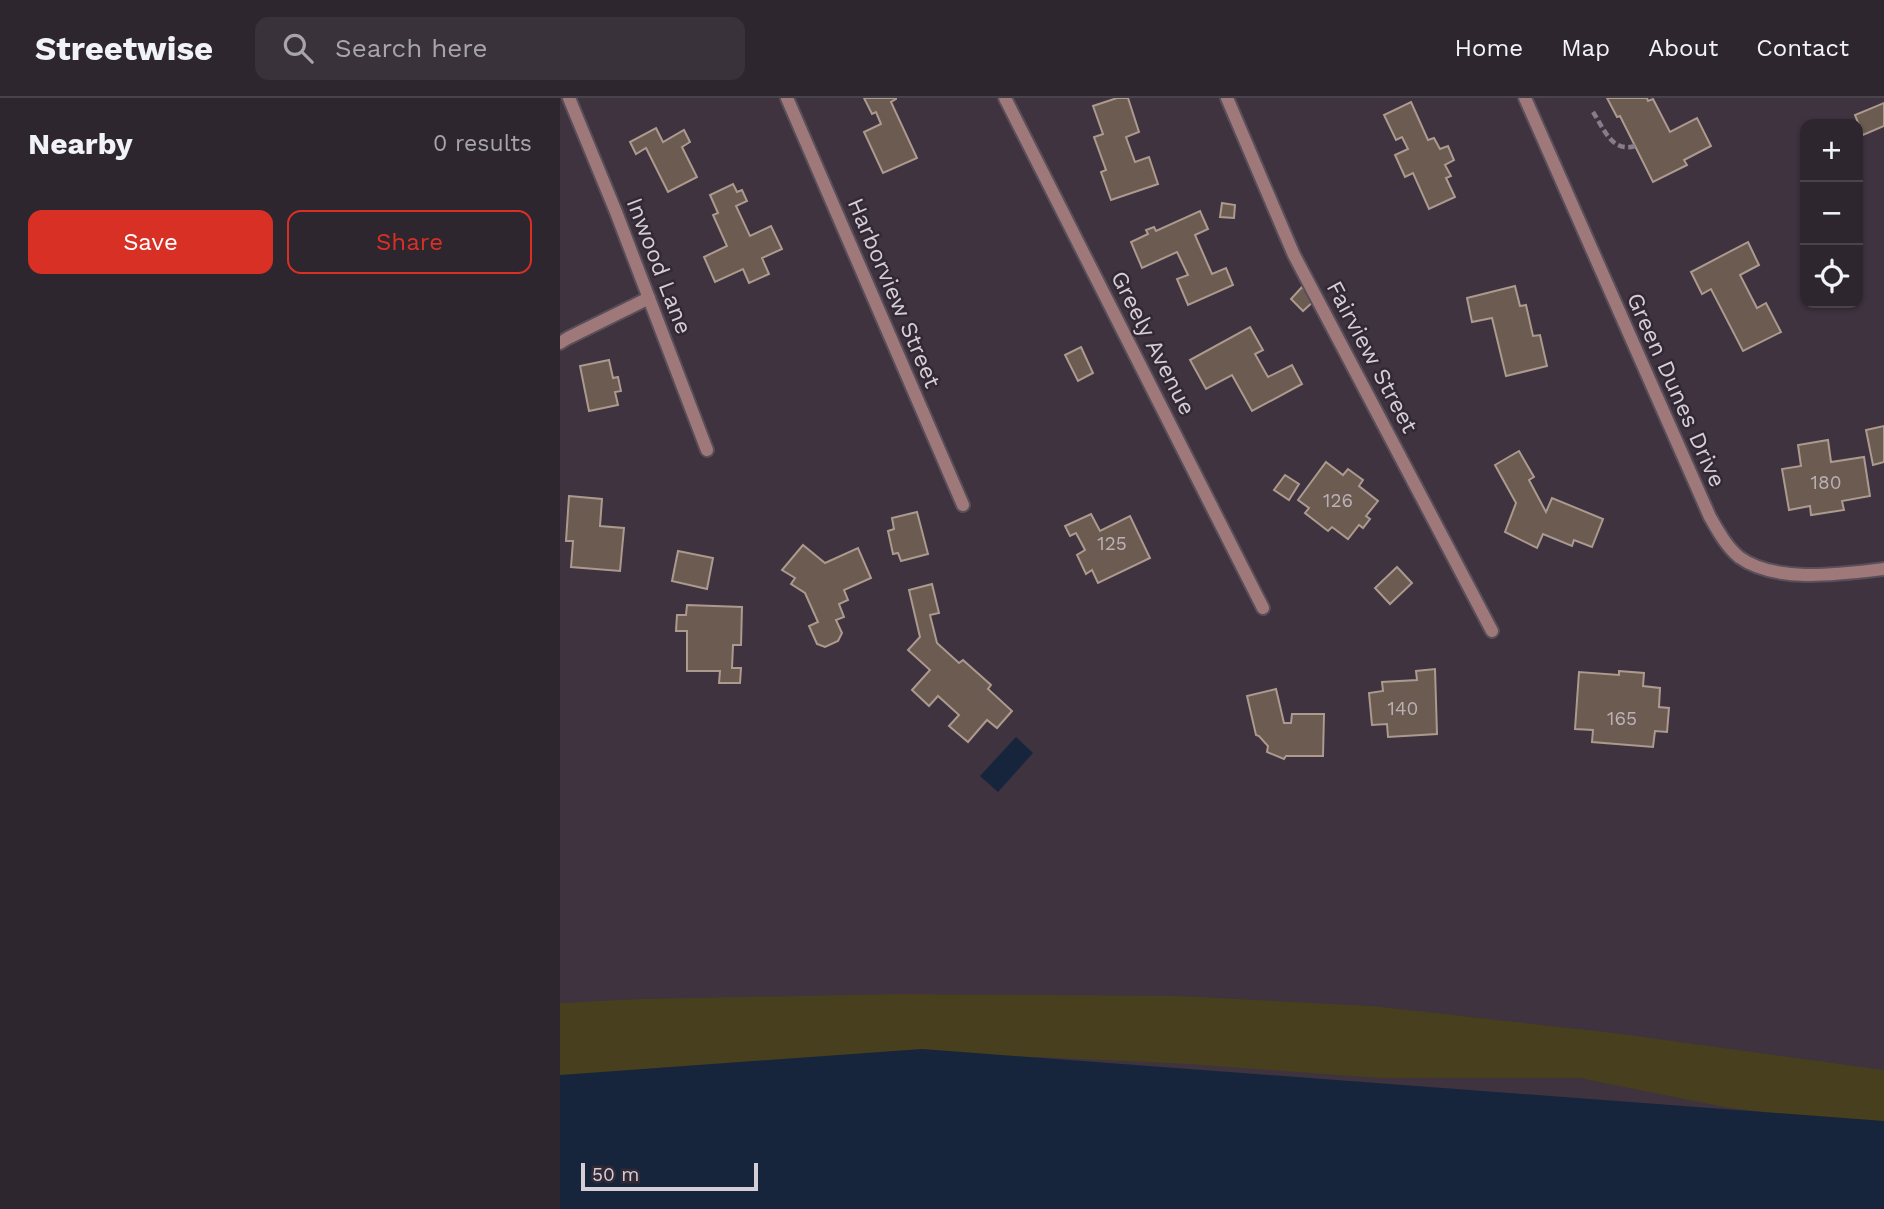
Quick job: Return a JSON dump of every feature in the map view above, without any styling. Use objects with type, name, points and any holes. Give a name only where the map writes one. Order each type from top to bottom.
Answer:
[{"type":"street","name":"Inwood Lane","points":[[569,98],[616,212],[706,450]]},
{"type":"street","name":"Harborview Street","points":[[787,98],[963,505]]},
{"type":"street","name":"Greely Avenue","points":[[1005,98],[1263,608]]},
{"type":"street","name":"Fairview Street","points":[[1227,98],[1294,255],[1492,631]]},
{"type":"street","name":"Green Dunes Drive","points":[[1525,98],[1710,517],[1725,542],[1748,562],[1781,572],[1808,575],[1844,574],[1884,569]]},
{"type":"street","points":[[560,343],[649,298]]},
{"type":"path","points":[[1593,112],[1615,144],[1627,148],[1635,146]]},
{"type":"sand","points":[[897,994],[1178,996],[1372,1006],[1614,1033],[1884,1070],[1884,1127],[1724,1107],[1579,1078],[1379,1078],[1188,1064],[1037,1057],[714,1076],[560,1080],[560,1003]]},
{"type":"water","points":[[1016,737],[1033,753],[998,792],[980,776]]},
{"type":"water","points":[[922,1049],[1884,1121],[1884,1209],[560,1209],[560,1075]]},
{"type":"building","points":[[864,98],[896,98],[891,102],[917,158],[883,173],[864,132],[881,124],[876,112],[872,114]]},
{"type":"building","points":[[1117,98],[1128,98],[1139,132],[1126,137],[1135,162],[1149,157],[1158,184],[1111,200],[1101,172],[1106,170],[1094,137],[1103,134],[1093,106]]},
{"type":"building","points":[[1607,98],[1647,98],[1648,101],[1653,99],[1670,132],[1697,118],[1711,146],[1684,160],[1687,165],[1653,182],[1620,116],[1617,117]]},
{"type":"building","points":[[1411,102],[1428,140],[1434,138],[1440,149],[1448,146],[1454,160],[1445,165],[1451,176],[1446,178],[1455,197],[1429,209],[1413,173],[1405,177],[1395,155],[1408,149],[1402,137],[1396,140],[1384,115]]},
{"type":"building","points":[[1884,103],[1884,126],[1863,135],[1863,119],[1857,119],[1855,115]]},
{"type":"building","points":[[656,128],[663,142],[684,130],[690,142],[682,147],[697,177],[668,192],[646,148],[636,154],[630,142]]},
{"type":"building","points":[[733,184],[737,192],[742,190],[747,201],[736,206],[750,236],[771,226],[782,249],[762,258],[769,274],[749,283],[743,269],[715,282],[704,257],[727,246],[713,215],[718,213],[710,195]]},
{"type":"building","points":[[1222,203],[1235,205],[1234,218],[1220,217]]},
{"type":"building","points":[[1200,211],[1208,229],[1195,235],[1212,274],[1226,268],[1233,285],[1188,305],[1177,279],[1188,275],[1177,252],[1142,268],[1131,242],[1148,234],[1146,230],[1154,227],[1156,231]]},
{"type":"building","points":[[1748,242],[1759,265],[1740,275],[1757,308],[1766,303],[1781,332],[1743,351],[1711,289],[1702,294],[1691,272]]},
{"type":"building","points":[[1515,286],[1520,306],[1526,305],[1533,336],[1540,335],[1547,366],[1506,376],[1492,318],[1472,322],[1467,298]]},
{"type":"building","points":[[1302,287],[1315,300],[1303,311],[1291,299]]},
{"type":"building","points":[[1250,327],[1263,350],[1255,354],[1268,377],[1292,365],[1302,384],[1252,411],[1232,375],[1206,389],[1190,360]]},
{"type":"building","points":[[1081,347],[1093,373],[1078,381],[1065,355]]},
{"type":"building","points":[[609,360],[613,378],[618,377],[621,391],[615,392],[618,405],[589,411],[580,366]]},
{"type":"building","points":[[1884,426],[1884,462],[1873,465],[1866,430]]},
{"type":"building","points":[[1828,440],[1831,462],[1864,457],[1870,496],[1842,501],[1844,510],[1811,515],[1810,506],[1789,510],[1782,469],[1801,466],[1798,445]]},
{"type":"building","points":[[1519,451],[1534,477],[1529,480],[1546,512],[1552,498],[1603,519],[1592,547],[1574,540],[1572,546],[1543,534],[1537,548],[1505,532],[1516,503],[1495,465]]},
{"type":"building","points":[[1326,462],[1343,475],[1348,469],[1363,480],[1359,486],[1378,501],[1366,516],[1370,519],[1363,528],[1359,525],[1348,539],[1332,527],[1328,531],[1305,513],[1309,508],[1298,500]]},
{"type":"building","points":[[1285,475],[1299,484],[1289,500],[1274,490]]},
{"type":"building","points":[[569,496],[602,499],[600,526],[624,528],[620,571],[571,567],[573,541],[566,541]]},
{"type":"building","points":[[917,512],[928,554],[901,561],[898,553],[893,554],[888,531],[894,529],[892,518]]},
{"type":"building","points":[[1091,514],[1100,531],[1130,516],[1150,558],[1098,583],[1092,570],[1086,574],[1077,555],[1085,550],[1076,533],[1070,536],[1065,526]]},
{"type":"building","points":[[803,545],[825,563],[858,548],[871,578],[844,590],[848,600],[839,604],[844,617],[836,620],[842,633],[838,641],[825,647],[817,644],[809,626],[818,622],[805,593],[791,584],[795,578],[782,570]]},
{"type":"building","points":[[678,551],[713,558],[707,589],[672,581]]},
{"type":"building","points":[[1397,567],[1412,583],[1390,604],[1375,588]]},
{"type":"building","points":[[932,584],[939,613],[930,615],[937,643],[959,663],[963,660],[991,685],[988,689],[1012,711],[997,728],[987,720],[968,742],[949,726],[959,715],[938,696],[929,706],[912,690],[930,670],[908,650],[920,637],[909,590]]},
{"type":"building","points":[[687,605],[742,607],[741,645],[733,645],[732,668],[741,668],[740,683],[719,683],[720,671],[687,671],[687,631],[676,631],[677,615],[686,615]]},
{"type":"building","points":[[1435,669],[1437,734],[1388,737],[1387,724],[1372,725],[1369,693],[1383,691],[1382,682],[1417,680],[1416,671]]},
{"type":"building","points":[[1619,671],[1644,673],[1643,686],[1660,688],[1659,707],[1669,708],[1667,732],[1655,731],[1653,747],[1592,742],[1593,730],[1575,729],[1579,672],[1619,675]]},
{"type":"building","points":[[1276,689],[1284,723],[1291,723],[1292,714],[1324,714],[1323,756],[1286,756],[1284,759],[1267,752],[1268,746],[1256,735],[1247,696]]}]
